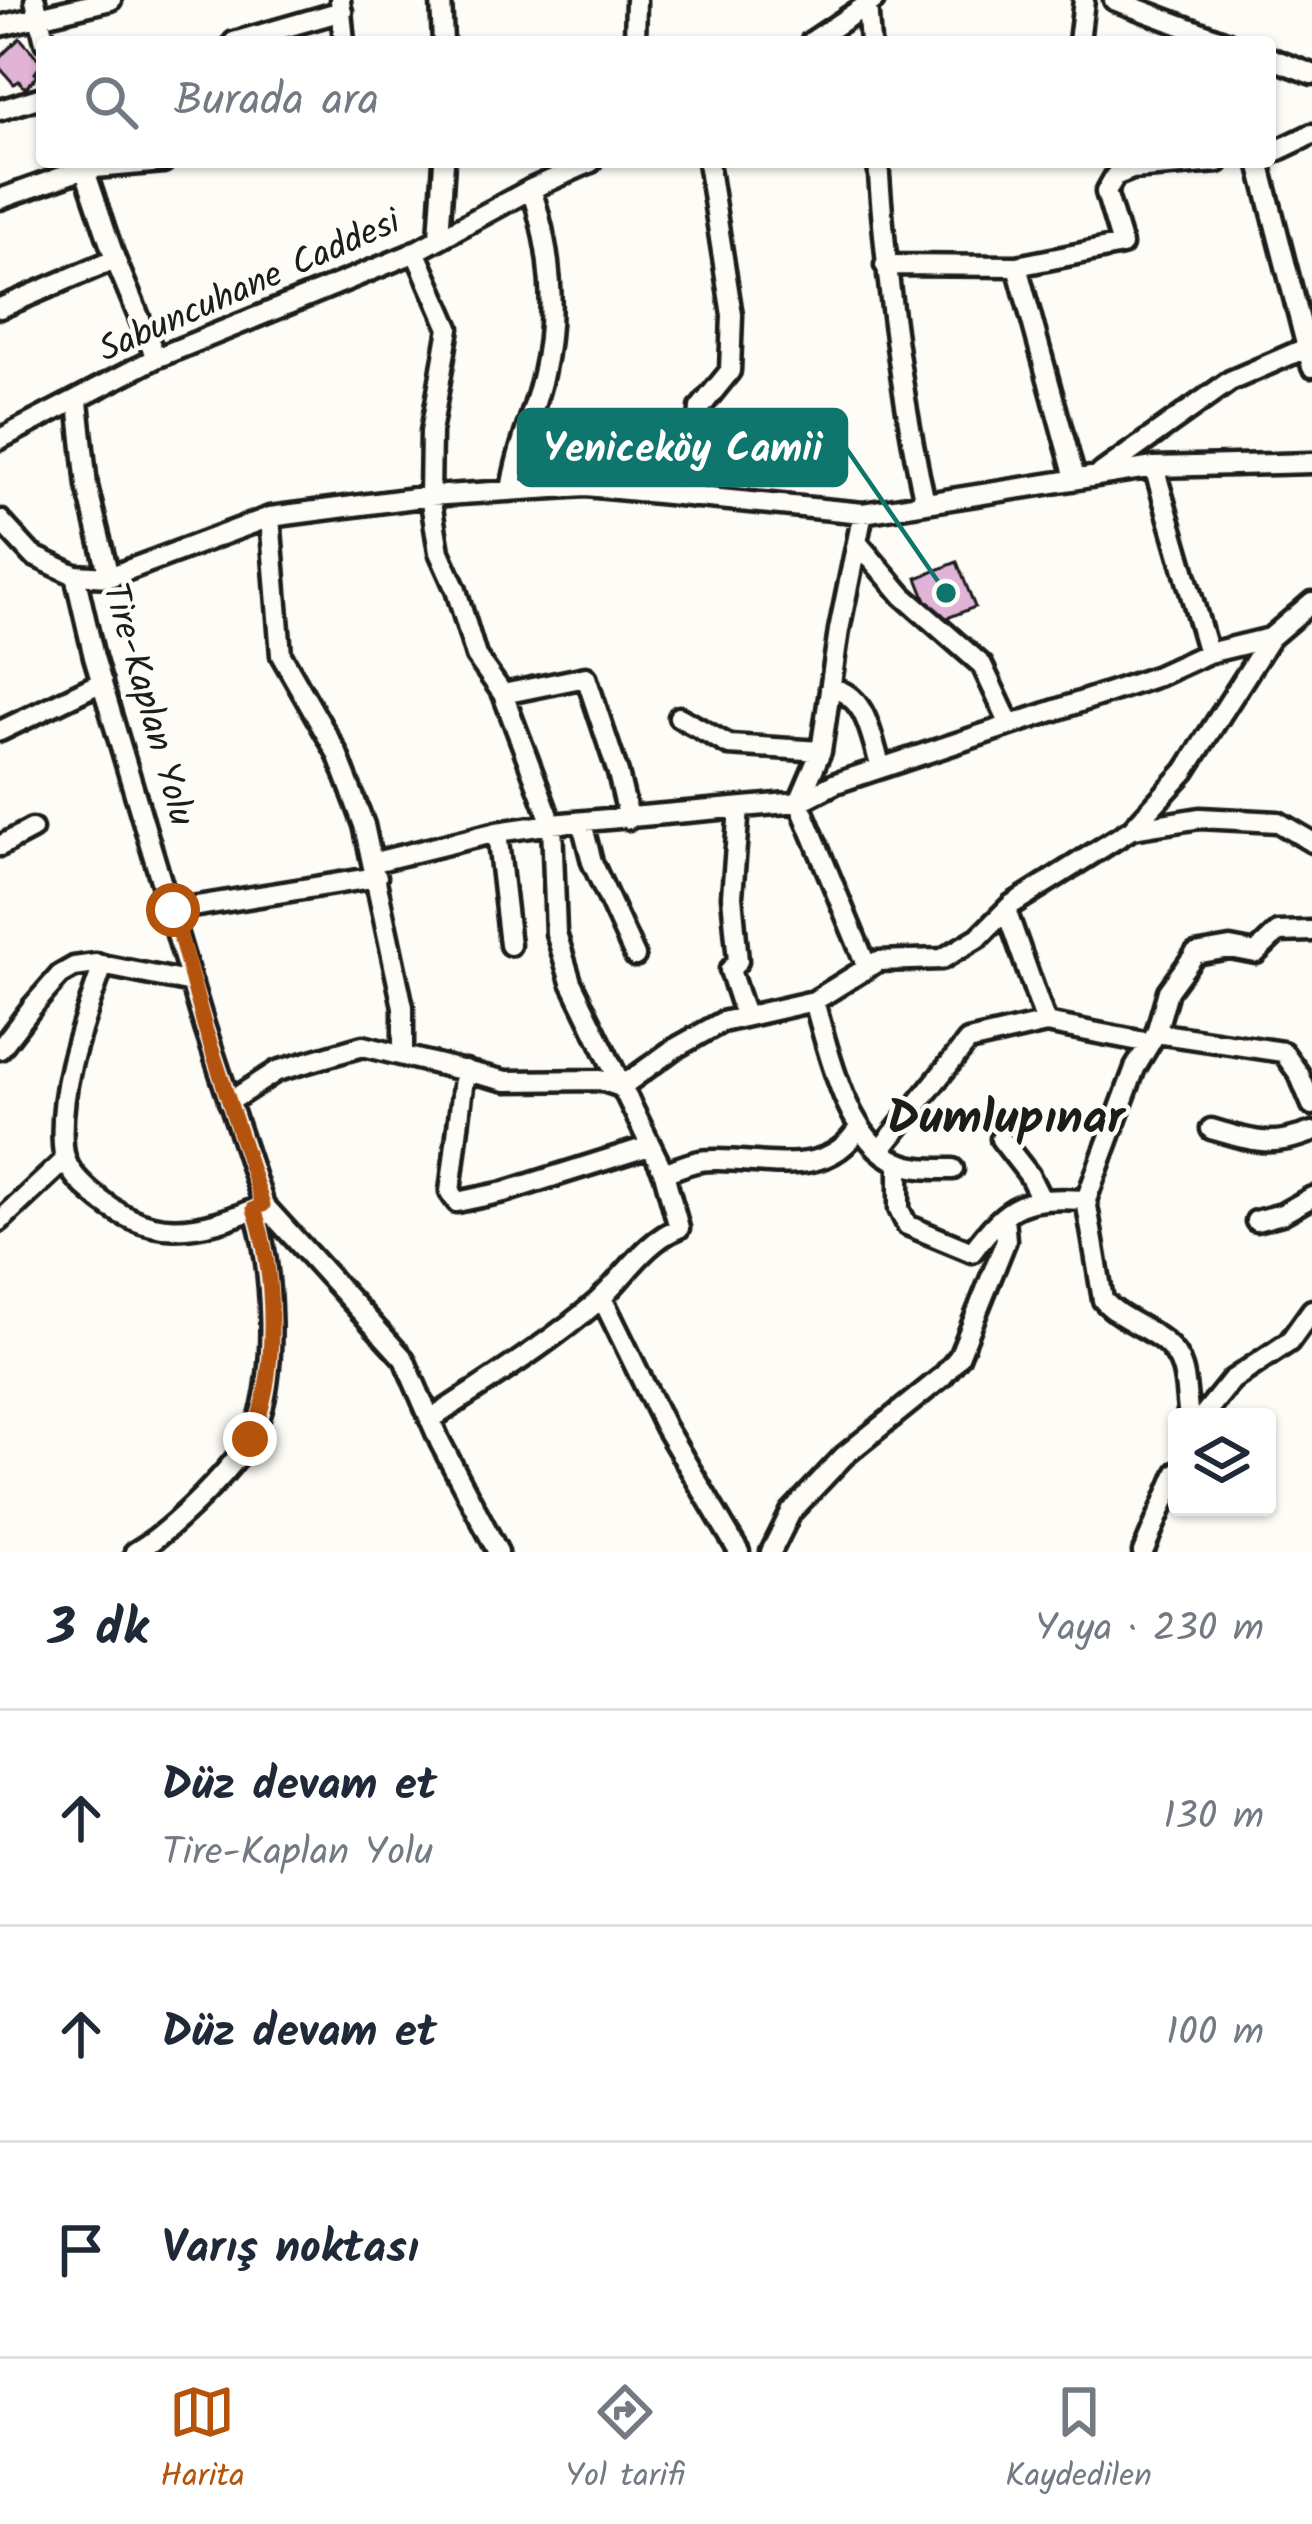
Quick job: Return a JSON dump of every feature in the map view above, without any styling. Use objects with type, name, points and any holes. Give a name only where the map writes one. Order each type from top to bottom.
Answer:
[{"type":"street","points":[[0,26],[37,9],[111,0]]},
{"type":"street","points":[[441,0],[443,36]]},
{"type":"street","points":[[635,36],[636,0]]},
{"type":"street","points":[[1080,36],[1084,0]]},
{"type":"street","points":[[1114,0],[1210,36]]},
{"type":"street","points":[[820,36],[870,2]]},
{"type":"street","points":[[870,2],[870,36]]},
{"type":"street","points":[[251,36],[341,5],[344,36]]},
{"type":"street","points":[[1276,60],[1305,71],[1312,94]]},
{"type":"street","points":[[0,110],[36,100]]},
{"type":"street","points":[[1276,151],[1312,134]]},
{"type":"street","points":[[0,199],[78,168]]},
{"type":"street","points":[[84,168],[156,358]]},
{"type":"street","points":[[439,237],[444,168]]},
{"type":"street","name":"Sabuncuhane Caddesi","points":[[0,439],[156,358],[415,251],[578,168]]},
{"type":"street","points":[[693,497],[700,408],[730,371],[733,315],[709,168]]},
{"type":"street","points":[[878,168],[885,265],[905,410],[925,502]]},
{"type":"street","points":[[885,265],[1017,266],[1122,245],[1106,191],[1126,168]]},
{"type":"street","points":[[1098,475],[1230,381],[1309,358],[1261,168]]},
{"type":"street","points":[[511,491],[517,449],[543,375],[553,305],[540,217],[531,189]]},
{"type":"street","points":[[415,251],[449,328],[431,432],[430,496],[439,552],[476,656],[503,694],[552,824],[556,933],[571,982],[664,1173],[679,1228],[660,1235],[602,1298],[563,1330],[430,1420]]},
{"type":"street","points":[[0,308],[115,259]]},
{"type":"street","points":[[1017,266],[1075,478]]},
{"type":"street","points":[[78,402],[87,486],[109,577]]},
{"type":"street","points":[[0,520],[32,555],[75,575],[109,577],[270,517],[430,496],[586,486],[863,513],[1154,467],[1312,463]]},
{"type":"street","points":[[1154,467],[1208,652]]},
{"type":"street","points":[[863,513],[821,751],[800,802],[867,967]]},
{"type":"street","points":[[270,517],[281,656],[337,753],[376,870],[403,1007],[403,1055]]},
{"type":"street","points":[[857,542],[903,596],[982,665],[1010,724]]},
{"type":"street","name":"Tire-Kaplan Yolu","points":[[75,575],[102,682],[259,1207],[390,1341],[415,1379],[430,1420],[498,1552]]},
{"type":"street","points":[[621,1087],[722,1022],[814,1000],[878,961],[942,959],[979,937],[1006,910],[1132,830],[1185,771],[1270,638],[1312,602]]},
{"type":"street","points":[[173,910],[376,870],[497,832],[800,802],[881,767],[1158,676],[1208,652],[1270,638]]},
{"type":"street","points":[[503,694],[586,677],[628,819]]},
{"type":"street","points":[[0,731],[102,682]]},
{"type":"street","points":[[830,688],[850,694],[862,708],[881,767]]},
{"type":"street","points":[[679,717],[730,745],[821,751]]},
{"type":"street","points":[[739,808],[732,896],[738,961],[730,970],[745,1016]]},
{"type":"street","points":[[1132,830],[1200,818],[1278,822],[1312,842]]},
{"type":"street","points":[[582,823],[592,862],[635,956]]},
{"type":"street","points":[[0,846],[32,830]]},
{"type":"street","points":[[497,832],[510,945]]},
{"type":"street","points":[[1006,910],[1046,1023]]},
{"type":"street","points":[[1188,1408],[1183,1370],[1174,1352],[1162,1338],[1102,1300],[1086,1200],[1168,991],[1195,954],[1230,949],[1256,953],[1278,932],[1312,931]]},
{"type":"street","points":[[0,1049],[60,975],[81,964],[193,983]]},
{"type":"street","points":[[103,965],[67,1078],[65,1160],[97,1198],[147,1226],[209,1227],[259,1207],[270,1279],[261,1415],[243,1450],[168,1529],[135,1552]]},
{"type":"street","points":[[814,1000],[836,1077],[860,1127],[899,1162],[953,1169]]},
{"type":"street","points":[[881,1149],[968,1041],[1046,1023],[1283,1052],[1312,1105]]},
{"type":"street","points":[[229,1102],[277,1071],[363,1046],[506,1081],[600,1080],[621,1087]]},
{"type":"street","points":[[465,1070],[450,1192],[457,1202],[650,1146]]},
{"type":"street","points":[[664,1173],[700,1161],[766,1165],[822,1159],[860,1127]]},
{"type":"street","points":[[1211,1129],[1265,1144],[1312,1132]]},
{"type":"street","points":[[1001,1139],[1040,1197]]},
{"type":"street","points":[[0,1221],[65,1160]]},
{"type":"street","points":[[899,1162],[899,1209],[912,1230],[971,1252],[1004,1216],[1040,1197],[1086,1200]]},
{"type":"street","points":[[1256,1221],[1282,1214],[1312,1197]]},
{"type":"street","points":[[771,1552],[791,1512],[844,1456],[942,1377],[959,1357],[1006,1240],[1004,1216]]},
{"type":"street","points":[[602,1298],[665,1427],[739,1552]]},
{"type":"street","points":[[1209,1408],[1232,1380],[1289,1342],[1312,1310]]},
{"type":"street","points":[[1143,1552],[1168,1493]]},
{"type":"building","points":[[20,38],[36,56],[36,78],[25,88],[19,81],[14,84],[0,68],[0,57]]},
{"type":"building","points":[[957,562],[975,607],[935,623],[917,578]]},
{"type":"place","name":"Yeniceköy Camii","points":[[946,593]]},
{"type":"district","name":"Dumlupınar","points":[[1006,1120]]},
{"type":"route","points":[[173,910],[205,1028],[263,1205],[254,1209],[268,1256],[271,1303],[263,1403],[250,1439]]}]
